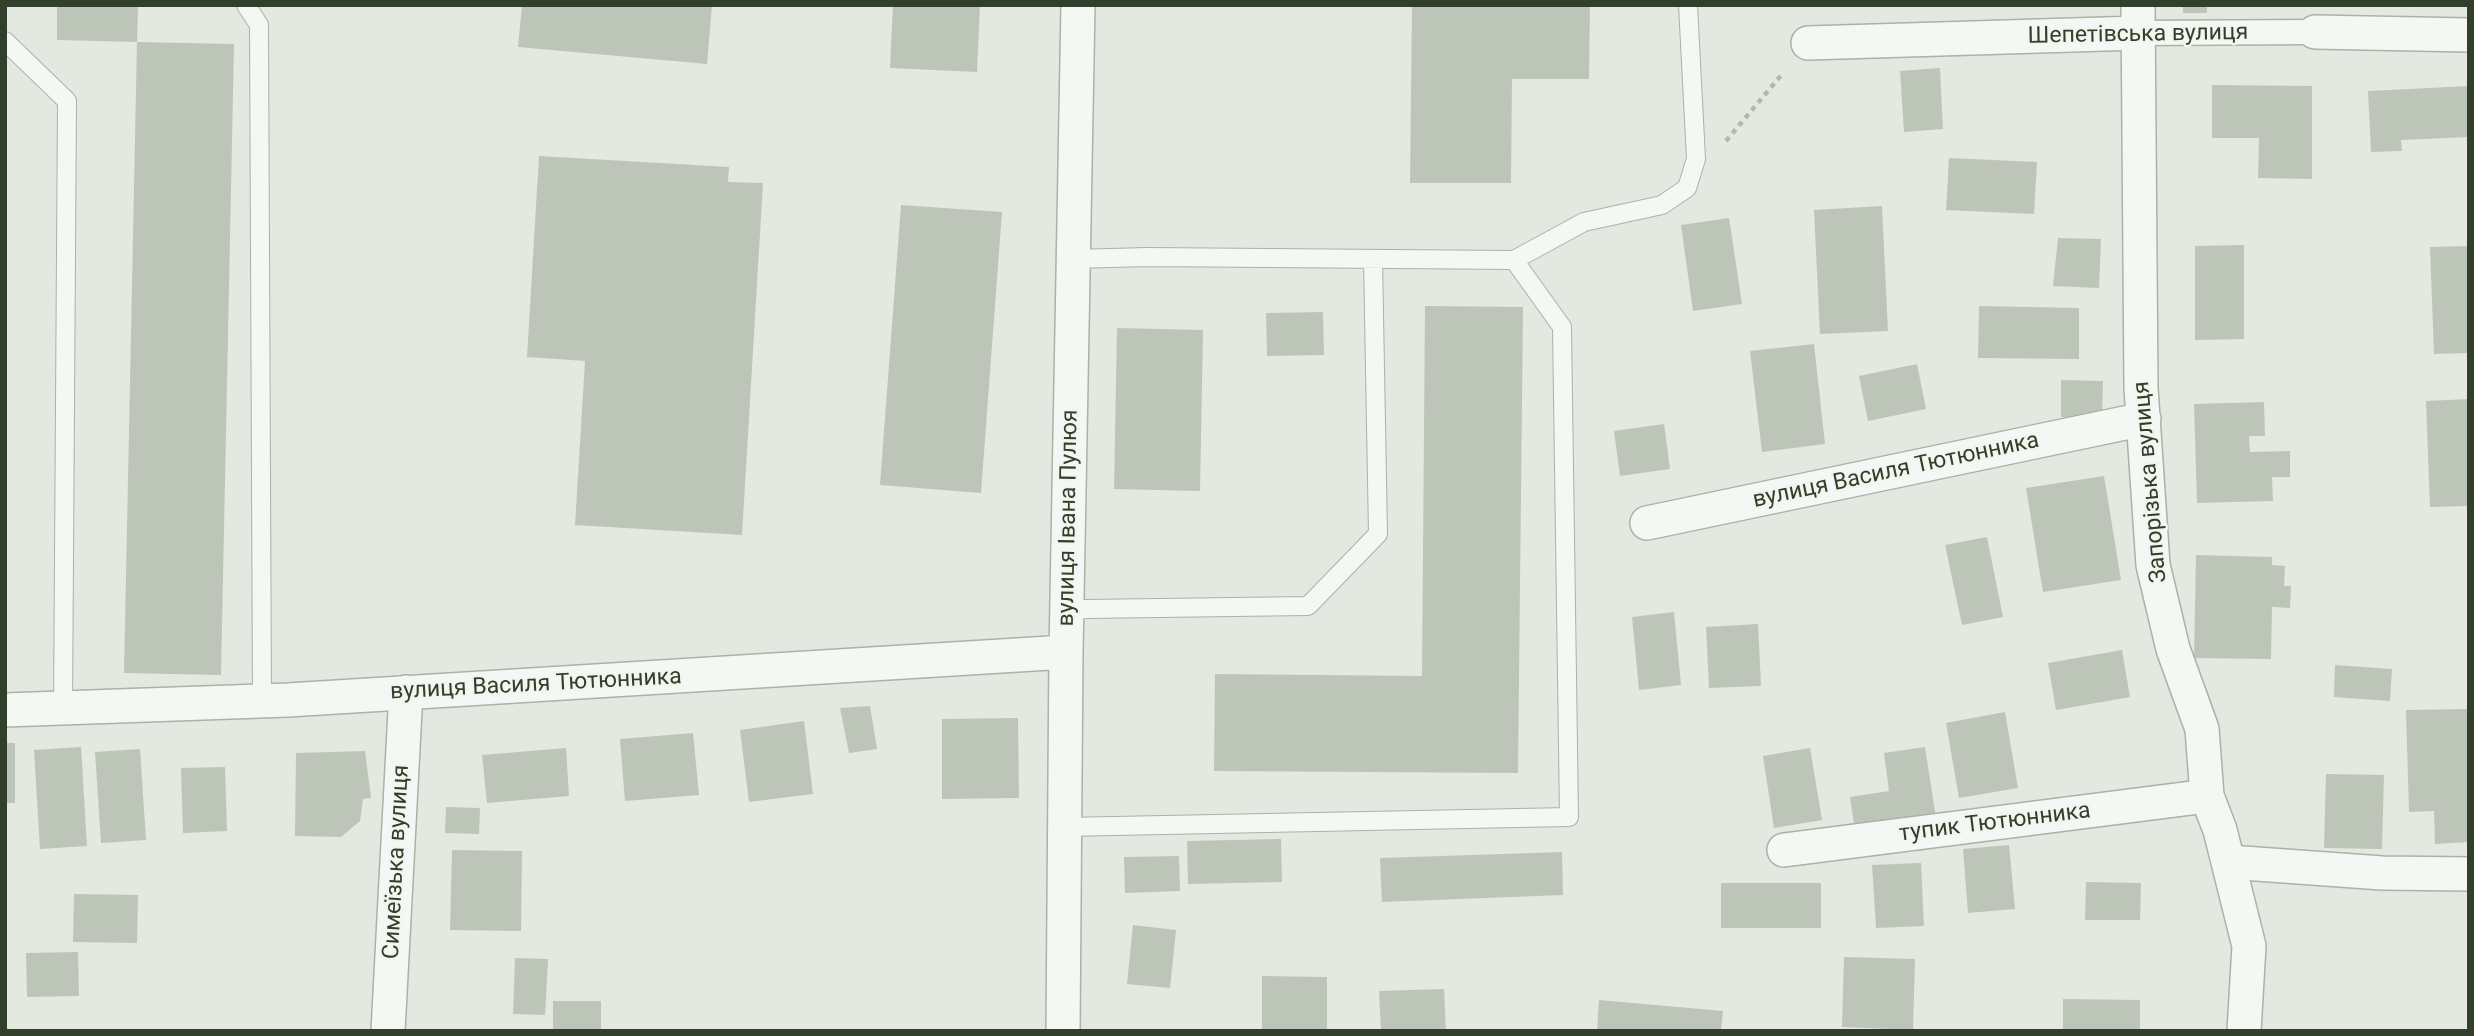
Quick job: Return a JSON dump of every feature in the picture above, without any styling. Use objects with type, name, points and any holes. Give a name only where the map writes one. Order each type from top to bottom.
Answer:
[{"type":"street","name":"вулиця Івана Пулюя","points":[[1063,1031],[1066,652],[1078,5]]},
{"type":"street","name":"Шепетівська вулиця","points":[[1808,43],[2138,19],[2315,32],[2469,34]]},
{"type":"street","name":"Запорізька вулиця","points":[[2138,19],[2141,388],[2153,565],[2173,649],[2202,729],[2207,796],[2229,862],[2249,946],[2244,1031]]},
{"type":"street","name":"вулиця Василя Тютюнника","points":[[1647,523],[2144,419]]},
{"type":"street","name":"вулиця Василя Тютюнника","points":[[5,710],[262,701],[1066,652]]},
{"type":"street","name":"Симеїзька вулиця","points":[[388,1031],[406,692]]},
{"type":"street","name":"тупик Тютюнника","points":[[1784,850],[2207,796]]},
{"type":"street","points":[[2229,862],[2382,873],[2469,874]]},
{"type":"lane","points":[[246,5],[259,25],[262,701]]},
{"type":"lane","points":[[1074,259],[1147,257],[1514,260],[1584,222],[1661,205],[1687,188],[1696,159],[1688,5]]},
{"type":"lane","points":[[5,41],[67,101],[63,708]]},
{"type":"lane","points":[[1067,612],[1085,609],[1308,606],[1378,534],[1373,259]]},
{"type":"lane","points":[[1065,827],[1569,817],[1562,327],[1514,260]]},
{"type":"path","points":[[1687,188],[1808,43]]},
{"type":"building","points":[[57,5],[138,5],[137,42],[57,40]]},
{"type":"building","points":[[522,5],[712,5],[707,64],[518,47]]},
{"type":"building","points":[[893,5],[980,5],[977,72],[890,68]]},
{"type":"building","points":[[1412,5],[1590,5],[1589,79],[1512,79],[1511,183],[1410,183]]},
{"type":"building","points":[[2183,5],[2207,5],[2207,13],[2183,13]]},
{"type":"building","points":[[137,42],[234,44],[221,675],[124,673]]},
{"type":"building","points":[[1940,68],[1943,129],[1904,132],[1900,71]]},
{"type":"building","points":[[2212,85],[2312,86],[2312,179],[2258,178],[2259,138],[2212,138]]},
{"type":"building","points":[[2469,86],[2469,137],[2401,140],[2402,151],[2371,152],[2368,91]]},
{"type":"building","points":[[539,156],[729,167],[728,182],[763,183],[742,535],[575,525],[585,361],[527,357]]},
{"type":"building","points":[[1949,158],[2037,162],[2034,214],[1946,210]]},
{"type":"building","points":[[901,205],[1002,212],[981,493],[880,485]]},
{"type":"building","points":[[1882,206],[1888,331],[1820,334],[1814,210]]},
{"type":"building","points":[[1729,218],[1742,304],[1693,311],[1681,225]]},
{"type":"building","points":[[2058,238],[2101,239],[2099,288],[2053,286]]},
{"type":"building","points":[[2244,245],[2244,339],[2195,340],[2195,246]]},
{"type":"building","points":[[2469,246],[2469,353],[2434,354],[2430,247]]},
{"type":"building","points":[[1425,306],[1523,307],[1518,773],[1214,771],[1215,674],[1422,676]]},
{"type":"building","points":[[1979,306],[2079,308],[2079,359],[1978,358]]},
{"type":"building","points":[[1323,312],[1324,355],[1267,356],[1266,313]]},
{"type":"building","points":[[1117,328],[1203,330],[1200,491],[1114,489]]},
{"type":"building","points":[[1814,344],[1825,444],[1762,452],[1750,351]]},
{"type":"building","points":[[1917,364],[1926,409],[1868,421],[1859,376]]},
{"type":"building","points":[[2061,380],[2103,381],[2102,418],[2061,417]]},
{"type":"building","points":[[2469,399],[2469,506],[2430,507],[2426,401]]},
{"type":"building","points":[[2264,402],[2265,436],[2249,436],[2250,452],[2290,451],[2290,477],[2272,477],[2273,501],[2197,503],[2194,404]]},
{"type":"building","points":[[1664,424],[1670,469],[1620,476],[1614,431]]},
{"type":"building","points":[[2104,476],[2121,580],[2043,592],[2026,488]]},
{"type":"building","points":[[1987,537],[2003,617],[1962,625],[1945,545]]},
{"type":"building","points":[[2196,555],[2272,557],[2272,565],[2285,566],[2284,586],[2291,586],[2290,608],[2272,607],[2271,659],[2194,658]]},
{"type":"building","points":[[1674,612],[1681,685],[1639,690],[1632,617]]},
{"type":"building","points":[[1758,624],[1761,686],[1709,688],[1706,627]]},
{"type":"building","points":[[2122,650],[2130,697],[2056,710],[2048,663]]},
{"type":"building","points":[[2335,665],[2392,669],[2390,701],[2334,697]]},
{"type":"building","points":[[870,706],[877,749],[849,753],[840,708]]},
{"type":"building","points":[[2469,709],[2469,842],[2435,844],[2434,811],[2409,812],[2406,710]]},
{"type":"building","points":[[2005,712],[2018,788],[1959,798],[1946,723]]},
{"type":"building","points":[[1018,718],[1019,798],[942,799],[942,719]]},
{"type":"building","points":[[804,721],[813,794],[749,802],[740,730]]},
{"type":"building","points":[[693,733],[699,795],[625,801],[620,739]]},
{"type":"building","points":[[5,743],[15,743],[15,803],[5,803]]},
{"type":"building","points":[[81,747],[87,846],[40,849],[34,750]]},
{"type":"building","points":[[1925,747],[1936,818],[1855,830],[1850,797],[1889,791],[1884,753]]},
{"type":"building","points":[[566,748],[569,796],[487,803],[482,755]]},
{"type":"building","points":[[1810,748],[1822,820],[1774,828],[1763,756]]},
{"type":"building","points":[[140,749],[146,840],[101,843],[95,752]]},
{"type":"building","points":[[365,751],[371,798],[363,799],[360,821],[341,837],[295,836],[296,753]]},
{"type":"building","points":[[225,767],[227,831],[183,833],[181,768]]},
{"type":"building","points":[[2326,774],[2384,775],[2382,849],[2324,848]]},
{"type":"building","points":[[446,807],[480,808],[479,834],[445,833]]},
{"type":"building","points":[[1281,839],[1282,882],[1188,884],[1187,841]]},
{"type":"building","points":[[2009,845],[2015,909],[1968,913],[1963,849]]},
{"type":"building","points":[[452,850],[522,851],[521,931],[450,930]]},
{"type":"building","points":[[1562,852],[1563,895],[1382,902],[1380,858]]},
{"type":"building","points":[[1179,856],[1180,891],[1125,893],[1124,857]]},
{"type":"building","points":[[1921,863],[1924,926],[1876,928],[1872,865]]},
{"type":"building","points":[[2086,882],[2141,883],[2140,920],[2085,920]]},
{"type":"building","points":[[1721,883],[1821,883],[1821,928],[1721,928]]},
{"type":"building","points":[[74,894],[138,895],[137,943],[73,942]]},
{"type":"building","points":[[1133,925],[1176,930],[1170,988],[1127,984]]},
{"type":"building","points":[[78,952],[79,996],[27,997],[26,953]]},
{"type":"building","points":[[1844,957],[1915,959],[1913,1030],[1842,1027]]},
{"type":"building","points":[[515,958],[548,959],[545,1015],[513,1014]]},
{"type":"building","points":[[1262,976],[1327,977],[1327,1031],[1262,1031]]},
{"type":"building","points":[[1444,989],[1446,1031],[1381,1031],[1379,991]]},
{"type":"building","points":[[2063,999],[2140,1000],[2140,1031],[2063,1031]]},
{"type":"building","points":[[1599,1000],[1723,1011],[1721,1031],[1597,1031]]},
{"type":"building","points":[[553,1001],[601,1001],[601,1031],[553,1031]]}]
